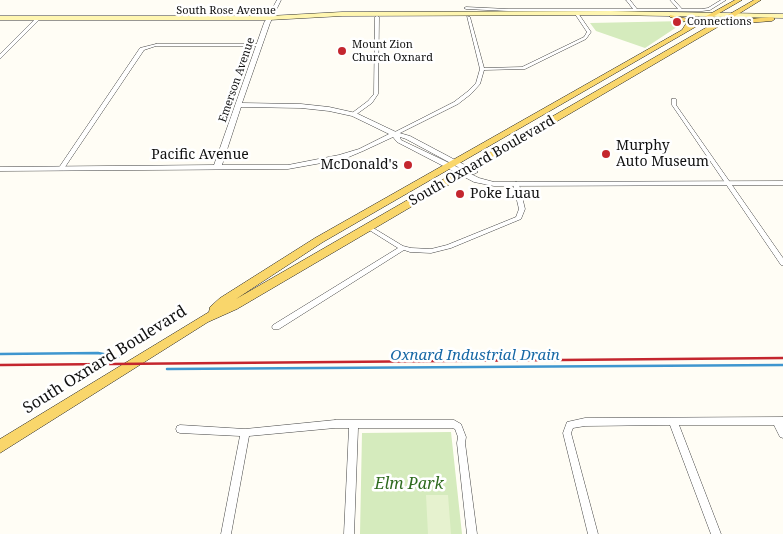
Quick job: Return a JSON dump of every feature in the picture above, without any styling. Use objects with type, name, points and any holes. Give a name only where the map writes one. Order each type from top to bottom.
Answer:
[{"type":"main road","name":"South Oxnard Boulevard","points":[[204,319],[224,301],[297,254],[451,163],[739,0]]},
{"type":"main road","name":"South Oxnard Boulevard","points":[[0,447],[204,319],[232,306],[755,2]]},
{"type":"main road","points":[[755,2],[745,12],[759,16]]},
{"type":"main road","name":"South Rose Avenue","points":[[2,21],[34,20],[27,18],[37,20],[269,20],[378,17],[423,18],[467,13]]},
{"type":"main road","name":"South Rose Avenue","points":[[2,21],[92,18],[269,20],[336,14],[467,13],[712,16]]},
{"type":"main road","name":"South Rose Avenue","points":[[578,15],[783,18]]},
{"type":"main road","points":[[672,16],[691,21],[692,23],[678,34]]},
{"type":"main road","name":"South Rose Avenue","points":[[728,17],[759,16],[783,18]]},
{"type":"main road","points":[[711,26],[730,21],[772,19]]},
{"type":"street","name":"Emerson Avenue","points":[[217,168],[259,45],[279,0]]},
{"type":"street","points":[[394,134],[463,98],[478,83],[482,69],[464,0]]},
{"type":"street","points":[[628,0],[636,10]]},
{"type":"street","points":[[672,0],[681,10]]},
{"type":"street","points":[[467,13],[508,10],[707,9],[722,1]]},
{"type":"street","points":[[482,69],[514,70],[527,67],[585,38],[589,32],[578,15]]},
{"type":"street","points":[[354,114],[370,102],[376,94],[378,17]]},
{"type":"street","points":[[0,56],[37,20]]},
{"type":"street","points":[[61,169],[137,54],[144,47],[156,45],[259,45]]},
{"type":"street","points":[[674,100],[674,105],[783,263]]},
{"type":"street","points":[[238,105],[329,108],[354,114],[394,134],[399,141],[451,163],[484,182],[494,184],[783,183]]},
{"type":"street","name":"Pacific Avenue","points":[[0,169],[276,168],[317,163],[354,153],[394,134]]},
{"type":"street","points":[[368,227],[403,248],[420,252],[449,247],[515,220],[522,215],[516,184]]},
{"type":"street","points":[[276,327],[403,248]]},
{"type":"street","points":[[593,534],[567,433],[570,425],[585,422],[780,421],[783,434]]},
{"type":"street","points":[[673,422],[716,534]]},
{"type":"street","points":[[180,429],[246,433],[320,424],[454,424],[458,427],[462,436],[461,443],[472,534]]},
{"type":"street","points":[[349,534],[354,424]]},
{"type":"street","points":[[226,534],[246,433]]},
{"type":"green space","points":[[686,21],[645,48],[596,31],[590,23]]},
{"type":"green space","name":"Elm Park","points":[[451,432],[462,534],[360,534],[362,433]]},
{"type":"green space","points":[[426,495],[448,495],[451,534],[428,534]]},
{"type":"waterway","name":"Oxnard Industrial Drain","points":[[0,354],[98,353],[119,357]]},
{"type":"waterway","name":"Oxnard Industrial Drain","points":[[167,369],[783,365]]},
{"type":"railway","points":[[0,365],[783,358]]},
{"type":"place","name":"Connections","points":[[677,22]]},
{"type":"place","name":"Mount Zion Church Oxnard","points":[[342,51]]},
{"type":"place","name":"Murphy Auto Museum","points":[[606,154]]},
{"type":"place","name":"McDonald's","points":[[408,165]]},
{"type":"place","name":"Poke Luau","points":[[460,194]]}]
